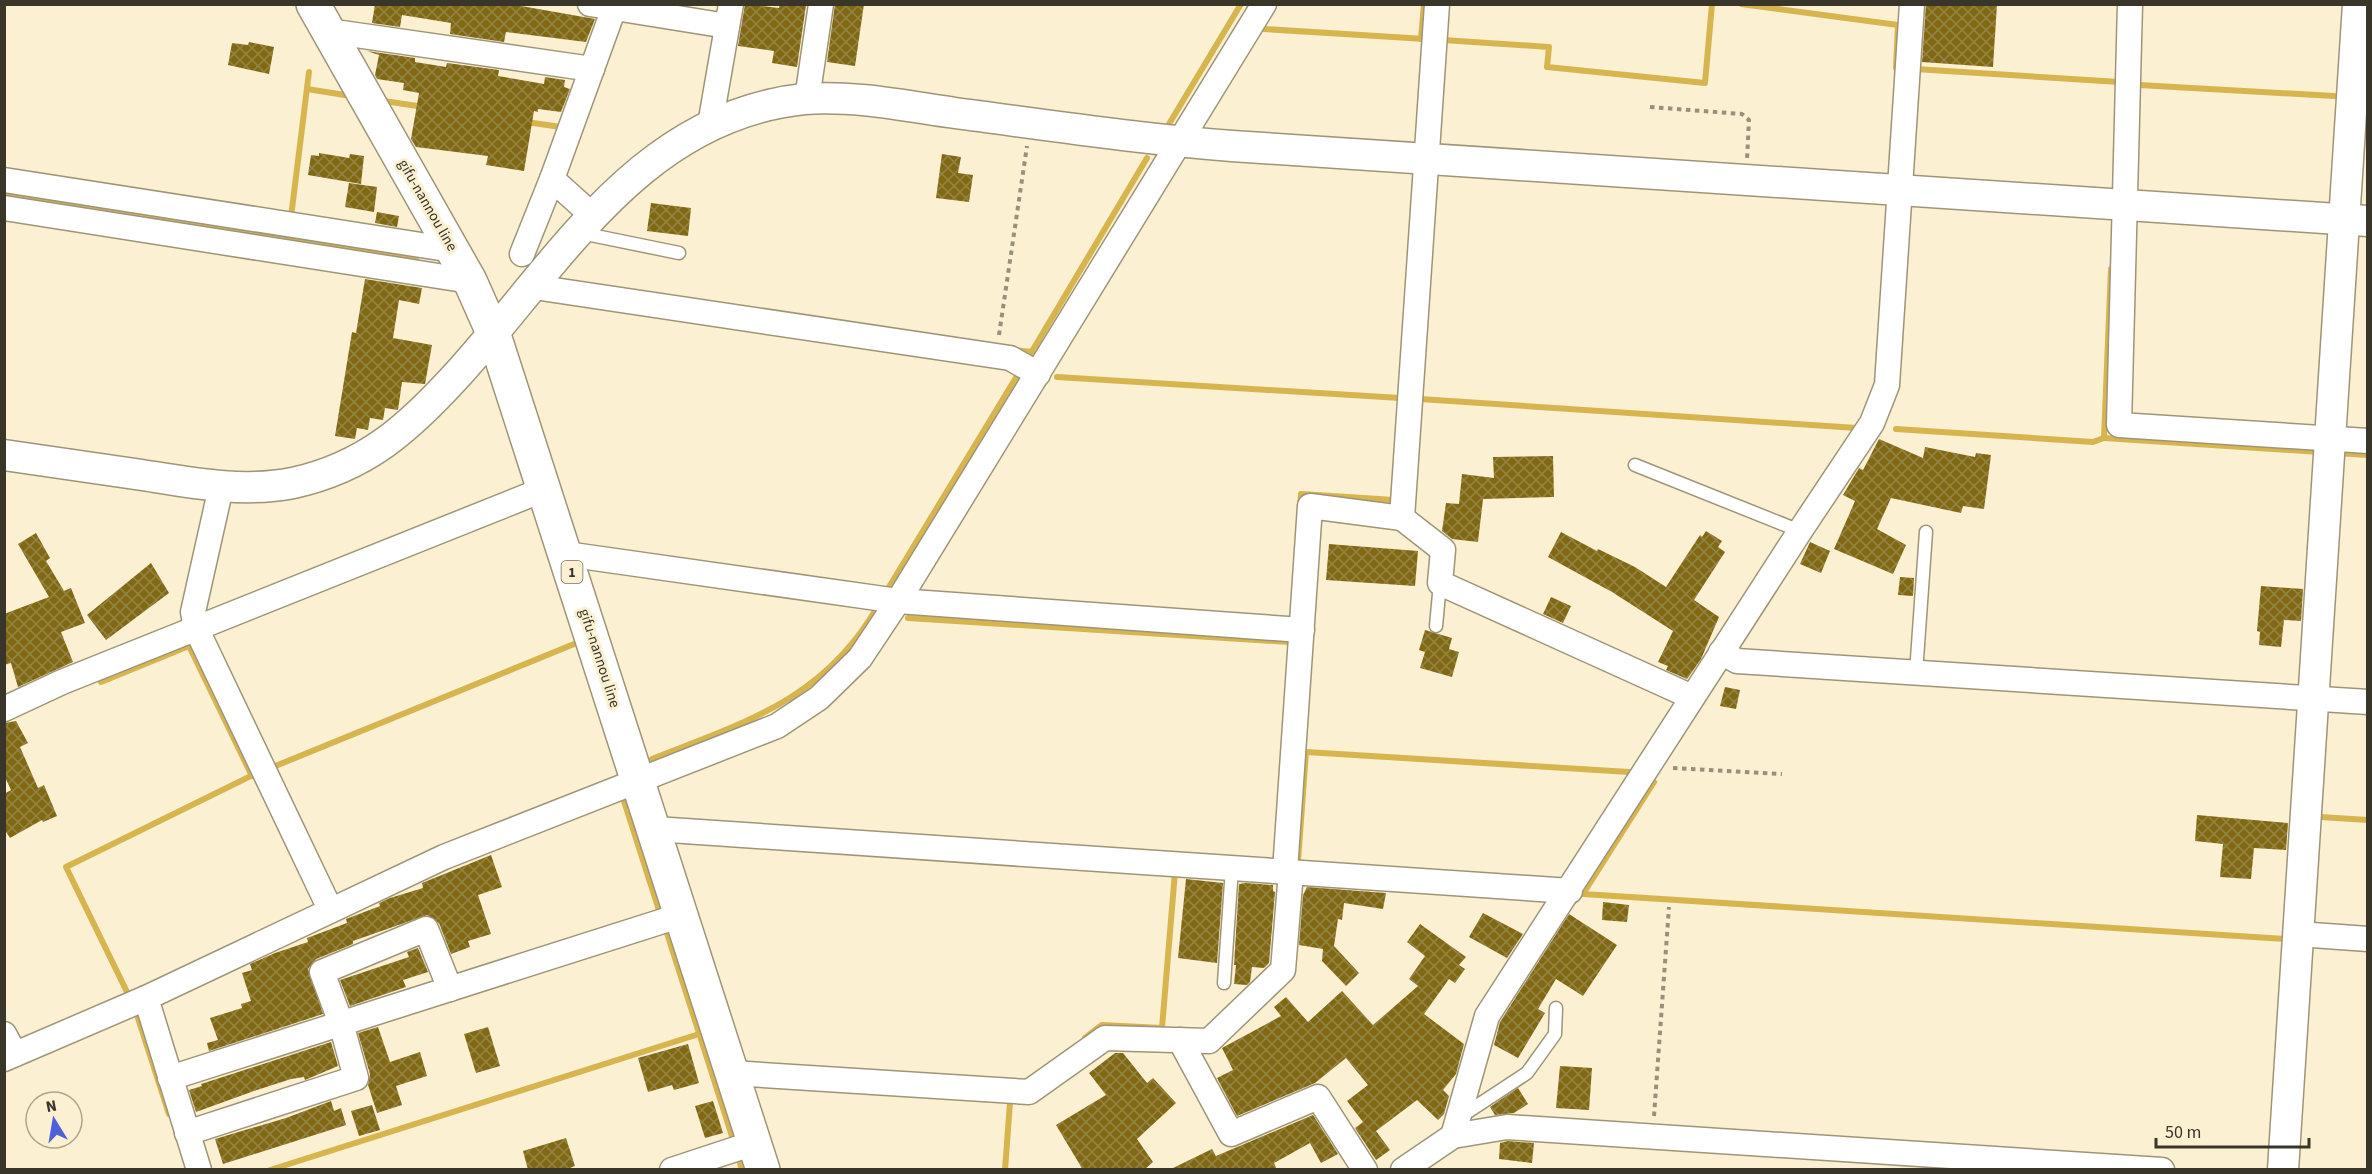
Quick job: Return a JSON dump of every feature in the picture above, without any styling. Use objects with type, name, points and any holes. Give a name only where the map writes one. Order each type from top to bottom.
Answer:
[{"type":"main road","name":"gifu-nannou line","points":[[321,18],[470,281],[494,335],[640,781],[759,1156]]},
{"type":"street","points":[[807,99],[821,4]]},
{"type":"street","points":[[8,1049],[146,998],[444,857],[777,726],[819,698],[860,658],[898,601],[1181,142],[1263,4]]},
{"type":"street","points":[[1402,518],[1437,4]]},
{"type":"street","points":[[1403,1170],[1455,1127],[1487,1016],[1570,891],[1721,652],[1872,423],[1887,385],[1911,4]]},
{"type":"street","points":[[2130,4],[2117,204],[2119,425],[2330,447],[2367,441]]},
{"type":"street","points":[[2283,1170],[2330,447],[2356,220],[2358,4]]},
{"type":"street","points":[[522,254],[592,69],[602,6],[729,15],[710,125]]},
{"type":"street","points":[[321,18],[592,69]]},
{"type":"street","points":[[4,455],[221,487],[285,485],[334,472],[383,446],[425,410],[494,335],[586,224],[638,170],[710,125],[752,110],[807,99],[871,102],[1181,142],[1426,161],[2356,220]]},
{"type":"street","points":[[552,179],[586,224]]},
{"type":"street","points":[[4,180],[453,250]]},
{"type":"street","points":[[4,208],[470,281]]},
{"type":"street","points":[[534,287],[1010,358],[1038,374]]},
{"type":"street","points":[[221,487],[193,612],[196,628],[330,909]]},
{"type":"street","points":[[4,709],[62,682],[545,489]]},
{"type":"street","points":[[732,1073],[1029,1092],[1105,1038],[1209,1041],[1283,970],[1310,506],[1402,518],[1443,550],[1440,583],[1692,697]]},
{"type":"street","points":[[566,554],[898,601],[1302,630]]},
{"type":"street","points":[[1721,652],[1737,661],[2367,702]]},
{"type":"street","points":[[655,829],[1570,891]]},
{"type":"street","points":[[171,1078],[682,915]]},
{"type":"street","points":[[187,1133],[356,1078],[341,1023],[322,972],[426,929],[450,988]]},
{"type":"street","points":[[2298,934],[2367,939]]},
{"type":"street","points":[[146,998],[199,1170]]},
{"type":"street","points":[[1180,1040],[1231,1134],[1318,1097],[1365,1170]]},
{"type":"street","points":[[1455,1127],[1507,1127],[1653,1135],[2162,1170]]},
{"type":"street","points":[[672,1170],[759,1156]]},
{"type":"lane","points":[[586,224],[679,253]]},
{"type":"lane","points":[[1635,465],[1800,531]]},
{"type":"lane","points":[[1916,673],[1926,532]]},
{"type":"lane","points":[[1436,626],[1440,583]]},
{"type":"lane","points":[[1224,983],[1233,868]]},
{"type":"lane","points":[[1455,1127],[1527,1073],[1555,1034],[1556,1008]]},
{"type":"path","points":[[1650,107],[1742,114],[1749,120],[1746,180]]},
{"type":"path","points":[[998,339],[1031,123]]},
{"type":"path","points":[[1648,767],[1782,774]]},
{"type":"path","points":[[1653,1135],[1669,907]]},
{"type":"building","points":[[375,4],[510,4],[595,19],[586,42],[506,32],[504,42],[450,34],[451,23],[402,15],[400,27],[372,23]]},
{"type":"building","points":[[745,4],[779,8],[780,4],[806,5],[797,67],[772,63],[774,51],[738,46]]},
{"type":"building","points":[[835,4],[864,4],[855,66],[827,62]]},
{"type":"building","points":[[1926,4],[1997,4],[1993,67],[1922,62]]},
{"type":"building","points":[[249,42],[274,47],[269,74],[228,65],[232,43],[248,45]]},
{"type":"building","points":[[367,51],[415,58],[415,62],[446,67],[447,63],[499,70],[498,76],[544,84],[545,77],[565,80],[564,87],[570,89],[561,112],[538,109],[538,112],[534,111],[524,171],[486,165],[488,156],[416,147],[411,139],[419,93],[403,90],[404,83],[377,79],[375,75],[379,55]]},
{"type":"building","points":[[319,153],[349,158],[350,154],[364,156],[361,184],[308,175],[311,155],[319,156]]},
{"type":"building","points":[[942,154],[961,157],[958,173],[973,175],[969,202],[936,198]]},
{"type":"building","points":[[349,183],[377,187],[374,212],[345,207]]},
{"type":"building","points":[[651,203],[691,208],[688,236],[647,231]]},
{"type":"building","points":[[377,212],[399,216],[397,227],[375,223]]},
{"type":"building","points":[[365,279],[422,288],[419,304],[399,300],[393,338],[432,345],[425,384],[402,382],[398,410],[385,408],[383,420],[370,418],[368,430],[357,428],[355,439],[335,436],[352,332],[356,333]]},
{"type":"building","points":[[1879,439],[1923,458],[1925,447],[1975,457],[1976,453],[1991,455],[1984,509],[1963,506],[1961,513],[1891,498],[1877,529],[1906,545],[1893,574],[1834,549],[1855,501],[1843,495],[1859,468],[1863,470]]},
{"type":"building","points":[[1553,456],[1554,497],[1483,499],[1478,542],[1452,539],[1442,531],[1446,503],[1459,504],[1462,474],[1494,478],[1493,457]]},
{"type":"building","points":[[1706,531],[1722,541],[1718,547],[1725,552],[1694,600],[1719,617],[1701,659],[1687,679],[1666,670],[1668,666],[1658,662],[1673,631],[1612,592],[1548,557],[1561,532],[1635,567],[1666,587],[1700,535],[1702,537]]},
{"type":"building","points":[[36,533],[50,558],[46,561],[64,591],[71,588],[85,623],[61,632],[73,662],[18,687],[11,663],[4,665],[4,614],[49,597],[18,544]]},
{"type":"building","points":[[1810,542],[1830,551],[1821,573],[1800,564]]},
{"type":"building","points":[[1329,544],[1418,551],[1415,586],[1326,580]]},
{"type":"building","points":[[151,563],[169,593],[106,640],[87,615]]},
{"type":"building","points":[[1900,577],[1914,578],[1913,596],[1898,595]]},
{"type":"building","points":[[2261,586],[2303,589],[2301,621],[2284,620],[2281,647],[2259,645],[2260,632],[2257,631]]},
{"type":"building","points":[[1551,597],[1571,606],[1563,623],[1543,614]]},
{"type":"building","points":[[1425,630],[1452,638],[1449,649],[1459,652],[1452,677],[1420,668],[1425,652],[1419,650]]},
{"type":"building","points":[[1725,687],[1740,690],[1736,709],[1720,706]]},
{"type":"building","points":[[16,721],[28,743],[20,747],[38,788],[44,785],[57,816],[43,822],[42,820],[10,838],[4,829],[4,794],[11,790],[4,775],[4,723]]},
{"type":"building","points":[[2197,815],[2288,823],[2286,850],[2254,848],[2251,879],[2220,877],[2223,844],[2195,841]]},
{"type":"building","points":[[491,855],[502,887],[478,895],[491,934],[468,941],[470,947],[451,954],[439,923],[427,915],[353,941],[353,944],[316,959],[308,969],[323,1014],[209,1051],[207,1043],[218,1040],[210,1018],[242,1008],[241,1004],[251,1001],[242,973],[252,970],[250,964],[308,942],[307,938],[347,923],[346,919],[380,906],[379,903],[423,888],[422,883]]},
{"type":"building","points":[[1186,879],[1223,883],[1217,963],[1178,958]]},
{"type":"building","points":[[1239,884],[1273,885],[1275,892],[1269,963],[1264,968],[1252,967],[1250,982],[1247,985],[1234,984]]},
{"type":"building","points":[[1307,887],[1386,893],[1383,909],[1344,903],[1342,920],[1338,919],[1334,946],[1359,973],[1346,986],[1322,961],[1323,949],[1299,945],[1303,895]]},
{"type":"building","points":[[1603,902],[1629,905],[1627,922],[1602,920]]},
{"type":"building","points":[[1483,913],[1523,934],[1507,958],[1469,937]]},
{"type":"building","points":[[1569,914],[1617,945],[1583,996],[1556,979],[1538,1009],[1545,1013],[1518,1058],[1494,1045],[1500,1022]]},
{"type":"building","points":[[1420,924],[1466,957],[1459,965],[1465,969],[1455,983],[1449,979],[1424,1014],[1464,1044],[1456,1074],[1443,1090],[1449,1096],[1444,1114],[1438,1120],[1417,1100],[1376,1131],[1390,1150],[1376,1160],[1355,1128],[1363,1122],[1347,1101],[1368,1085],[1346,1058],[1315,1083],[1237,1116],[1217,1078],[1233,1070],[1222,1048],[1281,1016],[1274,1007],[1286,997],[1308,1022],[1342,991],[1373,1025],[1418,986],[1409,979],[1425,956],[1407,942]]},
{"type":"building","points":[[418,948],[428,972],[403,980],[406,987],[350,1006],[340,980],[409,957],[407,952]]},
{"type":"building","points":[[378,1027],[390,1062],[420,1052],[427,1076],[396,1086],[402,1105],[377,1113],[368,1085],[370,1074],[358,1033]]},
{"type":"building","points":[[488,1027],[500,1066],[476,1073],[464,1034]]},
{"type":"building","points":[[331,1042],[338,1066],[305,1080],[304,1077],[291,1079],[196,1112],[189,1090],[202,1086],[201,1084]]},
{"type":"building","points":[[688,1044],[699,1083],[674,1090],[672,1085],[648,1092],[638,1058]]},
{"type":"building","points":[[1115,1053],[1123,1053],[1147,1083],[1153,1078],[1176,1103],[1137,1139],[1153,1162],[1144,1170],[1083,1170],[1056,1125],[1106,1095],[1089,1073]]},
{"type":"building","points":[[1560,1066],[1592,1068],[1589,1110],[1556,1108]]},
{"type":"building","points":[[1518,1088],[1528,1104],[1514,1113],[1495,1115],[1490,1107]]},
{"type":"building","points":[[331,1101],[334,1111],[341,1108],[346,1125],[223,1164],[215,1139],[286,1118]]},
{"type":"building","points":[[713,1101],[723,1133],[705,1138],[695,1106]]},
{"type":"building","points":[[372,1105],[380,1130],[359,1136],[351,1111]]},
{"type":"building","points":[[1313,1115],[1338,1154],[1321,1163],[1310,1143],[1274,1163],[1277,1170],[1169,1170],[1212,1149],[1216,1156]]},
{"type":"building","points":[[566,1138],[575,1166],[565,1170],[528,1170],[523,1151]]},
{"type":"building","points":[[1508,1141],[1534,1143],[1532,1163],[1499,1159],[1500,1143]]},
{"type":"waterway","points":[[1169,124],[1241,4]]},
{"type":"waterway","points":[[1421,39],[1424,4]]},
{"type":"waterway","points":[[1443,40],[1549,47],[1547,67],[1705,83],[1712,4]]},
{"type":"waterway","points":[[1741,4],[1898,25],[1896,68],[1901,68]]},
{"type":"waterway","points":[[1264,29],[1425,39]]},
{"type":"waterway","points":[[1915,69],[2119,82]]},
{"type":"waterway","points":[[291,217],[309,72]]},
{"type":"waterway","points":[[2139,85],[2334,96]]},
{"type":"waterway","points":[[307,89],[351,96]]},
{"type":"waterway","points":[[384,101],[424,107]]},
{"type":"waterway","points":[[526,122],[561,127]]},
{"type":"waterway","points":[[1031,353],[1147,158]]},
{"type":"waterway","points":[[4,195],[416,259]]},
{"type":"waterway","points":[[2111,269],[2104,438],[2320,452]]},
{"type":"waterway","points":[[1014,350],[1032,352]]},
{"type":"waterway","points":[[886,592],[1020,371]]},
{"type":"waterway","points":[[1057,377],[1400,398],[1400,402]]},
{"type":"waterway","points":[[1420,399],[1857,428]]},
{"type":"waterway","points":[[1896,429],[2093,442],[2104,438]]},
{"type":"waterway","points":[[2336,453],[2368,455]]},
{"type":"waterway","points":[[1300,507],[1301,494],[1394,500],[1394,496]]},
{"type":"waterway","points":[[652,759],[751,719],[809,685],[834,663],[858,636],[879,604]]},
{"type":"waterway","points":[[908,618],[1290,642]]},
{"type":"waterway","points":[[273,767],[579,642]]},
{"type":"waterway","points":[[101,682],[189,646],[252,776]]},
{"type":"waterway","points":[[1295,860],[1298,861],[1306,752],[1629,772]]},
{"type":"waterway","points":[[128,994],[66,867],[255,774]]},
{"type":"waterway","points":[[1654,782],[1583,894],[2285,939]]},
{"type":"waterway","points":[[624,801],[659,910]]},
{"type":"waterway","points":[[2320,817],[2368,820]]},
{"type":"waterway","points":[[1085,1038],[1102,1025],[1162,1028],[1175,872]]},
{"type":"waterway","points":[[667,933],[732,1136]]},
{"type":"waterway","points":[[137,1015],[169,1114]]},
{"type":"waterway","points":[[270,1170],[699,1034]]},
{"type":"waterway","points":[[1005,1170],[1010,1102]]},
{"type":"waterway","points":[[739,1160],[742,1170]]}]
